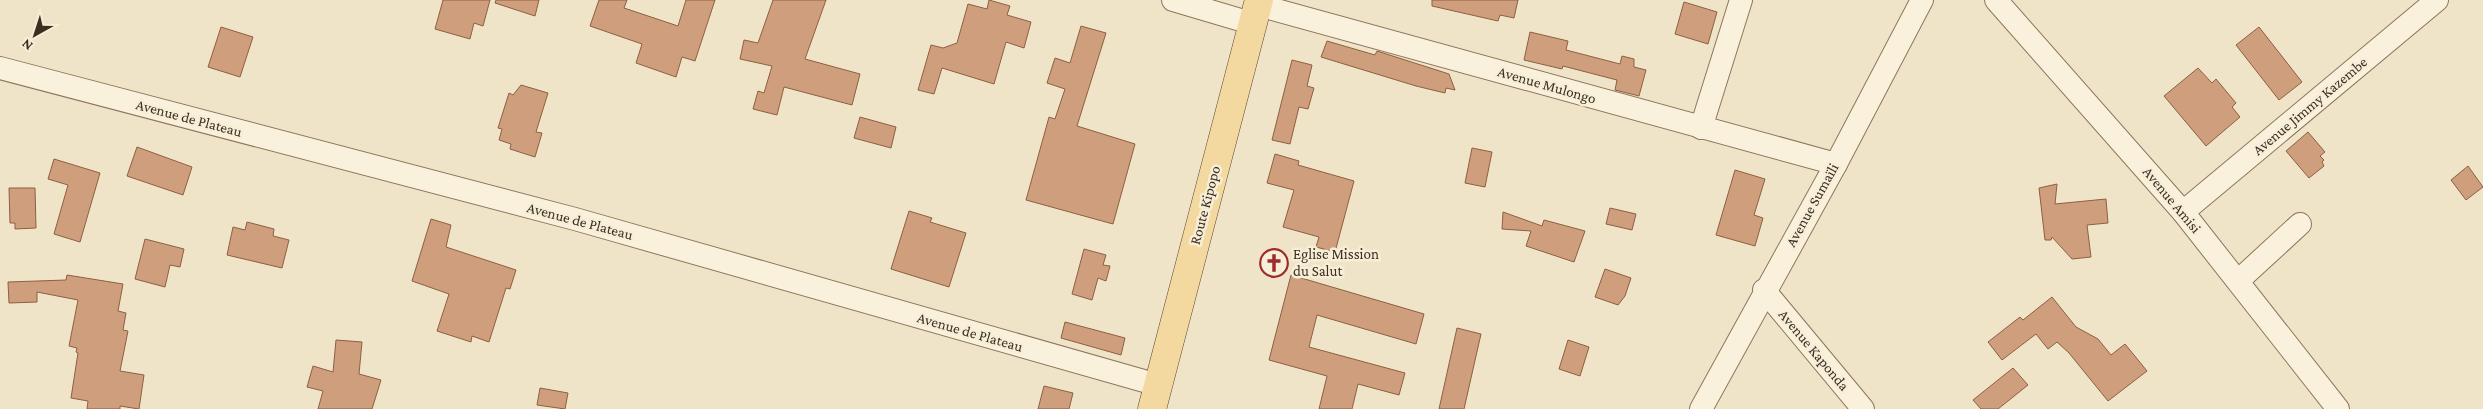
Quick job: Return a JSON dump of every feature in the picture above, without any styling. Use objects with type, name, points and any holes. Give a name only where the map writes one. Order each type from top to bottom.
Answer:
[{"type":"main road","name":"Route Kipopo","points":[[1155,397],[1257,10]]},
{"type":"street","name":"Avenue Mulongo","points":[[1173,0],[1257,10],[1836,164]]},
{"type":"street","points":[[1701,128],[1741,0]]},
{"type":"street","name":"Avenue Sumaïli","points":[[1701,409],[1764,290],[1836,164],[1922,0]]},
{"type":"street","name":"Avenue Amisi","points":[[1996,0],[2184,212],[2338,409]]},
{"type":"street","name":"Avenue Jimmy Kazembe","points":[[2184,212],[2437,0]]},
{"type":"street","name":"Avenue de Plateau","points":[[0,68],[576,219],[1155,397]]},
{"type":"street","points":[[2238,281],[2300,224]]},
{"type":"street","name":"Avenue Kaponda","points":[[1764,290],[1863,409]]},
{"type":"building","points":[[443,0],[490,0],[483,26],[474,23],[470,39],[435,29]]},
{"type":"building","points":[[496,0],[539,0],[535,16],[495,3]]},
{"type":"building","points":[[599,0],[627,0],[624,8],[678,26],[686,0],[715,0],[695,61],[682,57],[676,77],[636,63],[642,44],[590,26]]},
{"type":"building","points":[[773,0],[826,0],[805,59],[860,74],[852,105],[784,87],[777,115],[753,109],[758,91],[764,93],[772,66],[740,59],[744,40],[758,43]]},
{"type":"building","points":[[989,0],[1010,6],[1007,15],[1031,22],[1024,48],[1006,42],[994,84],[942,68],[934,94],[918,90],[931,45],[943,48],[957,43],[968,4],[987,9]]},
{"type":"building","points":[[1432,0],[1518,0],[1514,18],[1500,15],[1498,21],[1432,6]]},
{"type":"building","points":[[1684,2],[1717,12],[1708,44],[1675,34]]},
{"type":"building","points":[[1081,26],[1106,33],[1077,126],[1135,144],[1113,224],[1026,200],[1049,117],[1055,119],[1065,89],[1047,83],[1055,58],[1070,63]]},
{"type":"building","points":[[221,27],[253,37],[240,77],[208,67]]},
{"type":"building","points":[[2259,27],[2302,82],[2279,100],[2236,45]]},
{"type":"building","points":[[1530,32],[1568,41],[1566,50],[1620,64],[1622,56],[1634,59],[1634,67],[1646,70],[1639,96],[1615,90],[1617,80],[1563,66],[1562,69],[1524,60]]},
{"type":"building","points":[[1327,41],[1375,55],[1377,51],[1449,74],[1455,90],[1446,88],[1445,93],[1416,86],[1321,57]]},
{"type":"building","points":[[1292,60],[1312,65],[1307,86],[1314,88],[1308,109],[1299,107],[1290,144],[1272,140]]},
{"type":"building","points":[[2198,68],[2212,83],[2216,79],[2236,103],[2232,107],[2240,117],[2206,146],[2164,96]]},
{"type":"building","points":[[521,85],[548,93],[536,132],[542,133],[535,157],[510,149],[511,144],[499,140],[502,129],[498,128],[509,93],[513,95]]},
{"type":"building","points":[[860,117],[896,127],[891,148],[854,138]]},
{"type":"building","points":[[2308,132],[2325,152],[2320,156],[2324,160],[2322,162],[2324,166],[2309,178],[2286,151]]},
{"type":"building","points":[[137,147],[192,167],[183,195],[127,176]]},
{"type":"building","points":[[1472,148],[1492,152],[1485,187],[1465,183]]},
{"type":"building","points":[[1275,154],[1299,161],[1298,165],[1354,181],[1335,252],[1316,247],[1319,237],[1283,227],[1294,190],[1267,183]]},
{"type":"building","points":[[54,159],[100,173],[80,242],[54,234],[68,185],[48,179]]},
{"type":"building","points":[[2468,166],[2483,187],[2466,200],[2451,180]]},
{"type":"building","points":[[1735,170],[1765,179],[1754,215],[1763,218],[1755,246],[1716,235]]},
{"type":"building","points":[[2057,184],[2055,204],[2106,199],[2108,223],[2087,225],[2091,257],[2072,259],[2052,237],[2051,240],[2045,240],[2039,188]]},
{"type":"building","points":[[9,188],[35,188],[36,228],[15,229],[15,223],[10,223]]},
{"type":"building","points":[[1610,208],[1636,214],[1632,230],[1606,224]]},
{"type":"building","points":[[909,211],[932,218],[930,222],[966,233],[949,287],[891,269]]},
{"type":"building","points":[[1503,212],[1542,226],[1544,220],[1585,231],[1574,262],[1526,246],[1531,231],[1502,229]]},
{"type":"building","points":[[431,219],[451,225],[446,247],[516,270],[510,289],[506,288],[489,342],[472,336],[471,342],[437,331],[449,294],[412,281]]},
{"type":"building","points":[[247,222],[274,229],[273,236],[289,240],[282,268],[227,255],[233,227],[245,230]]},
{"type":"building","points":[[145,239],[184,249],[180,267],[170,265],[165,287],[135,279]]},
{"type":"building","points":[[1084,249],[1106,255],[1103,265],[1110,266],[1106,281],[1098,278],[1092,300],[1072,294]]},
{"type":"building","points":[[1605,269],[1631,278],[1625,296],[1618,305],[1595,297]]},
{"type":"building","points":[[67,275],[123,284],[118,311],[126,313],[123,330],[128,331],[120,371],[144,375],[139,409],[120,406],[120,409],[87,409],[88,401],[71,398],[78,353],[76,352],[77,348],[69,346],[78,300],[37,292],[37,302],[9,303],[8,282],[66,280]]},
{"type":"building","points":[[1291,275],[1424,314],[1416,344],[1317,315],[1309,347],[1405,373],[1399,395],[1358,384],[1352,409],[1319,409],[1327,376],[1269,360]]},
{"type":"building","points":[[2052,297],[2076,327],[2098,339],[2111,355],[2125,344],[2147,371],[2108,401],[2069,353],[2057,342],[2048,349],[2036,334],[2002,360],[1988,342],[2020,317],[2023,320]]},
{"type":"building","points":[[1065,322],[1125,338],[1121,355],[1061,338]]},
{"type":"building","points":[[1457,328],[1481,334],[1464,409],[1439,409]]},
{"type":"building","points":[[336,340],[362,342],[359,374],[381,380],[372,409],[318,409],[323,391],[307,387],[313,366],[333,372]]},
{"type":"building","points":[[1568,340],[1589,347],[1580,376],[1559,369]]},
{"type":"building","points":[[2013,368],[2028,385],[1998,409],[1981,409],[1973,400]]},
{"type":"building","points":[[1044,386],[1073,393],[1069,409],[1038,409]]},
{"type":"building","points":[[540,388],[568,393],[565,409],[537,405]]},
{"type":"place","name":"Eglise Mission du Salut","points":[[1274,263]]}]
